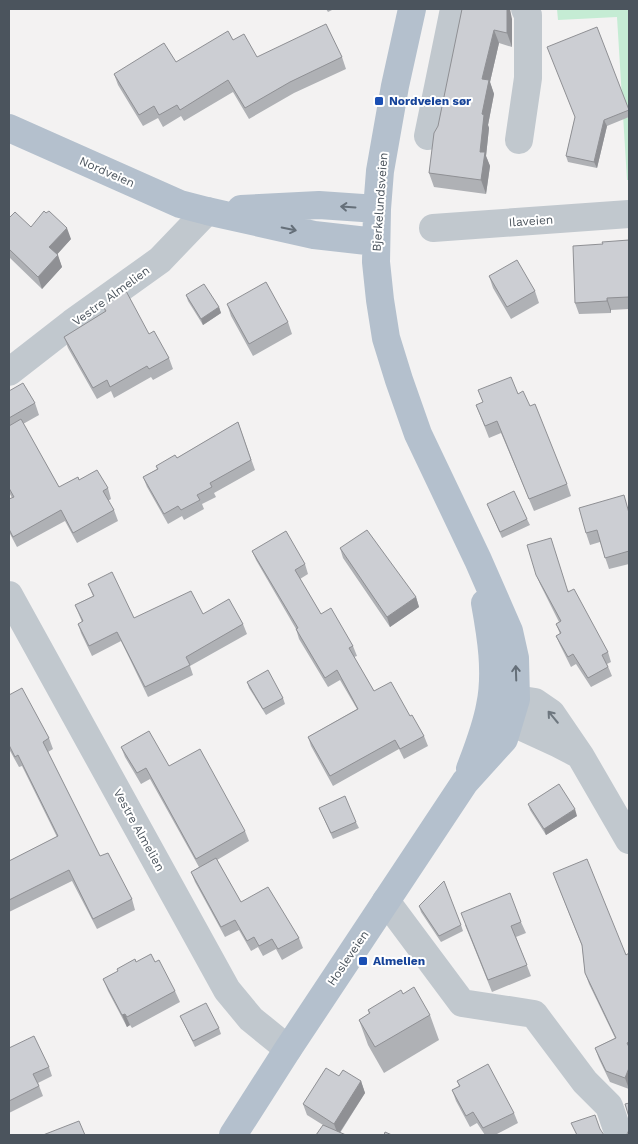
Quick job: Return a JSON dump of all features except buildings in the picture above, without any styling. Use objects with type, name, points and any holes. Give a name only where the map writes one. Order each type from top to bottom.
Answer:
[{"type":"main road","name":"Bjerkelundsveien","points":[[412,9],[380,171],[376,262],[386,338],[418,434],[478,560],[509,632],[515,658],[505,708]]},
{"type":"main road","name":"Nordveien","points":[[9,128],[180,204],[314,235],[376,242]]},
{"type":"main road","name":"Nordveien","points":[[207,211],[319,205],[377,209]]},
{"type":"main road","name":"Hosleveien","points":[[232,1135],[465,782],[504,739],[505,708]]},
{"type":"street","points":[[428,136],[454,9]]},
{"type":"street","points":[[520,140],[528,78],[528,15],[525,9]]},
{"type":"street","name":"Vestre Almelien","points":[[9,372],[72,323],[160,260],[207,211]]},
{"type":"street","name":"Ilaveien","points":[[433,228],[629,214]]},
{"type":"street","name":"Vestre Almelien","points":[[9,595],[227,990],[252,1019],[288,1049]]},
{"type":"street","points":[[505,708],[581,757],[629,840]]},
{"type":"street","points":[[386,901],[462,1003],[534,1014],[585,1082],[609,1106],[619,1135]]},
{"type":"green space","points":[[557,9],[629,9],[629,180],[627,180],[617,17],[558,20]]},
{"type":"place","name":"Nordveien sør","points":[[379,101]]},
{"type":"place","name":"Almelien","points":[[363,961]]}]
